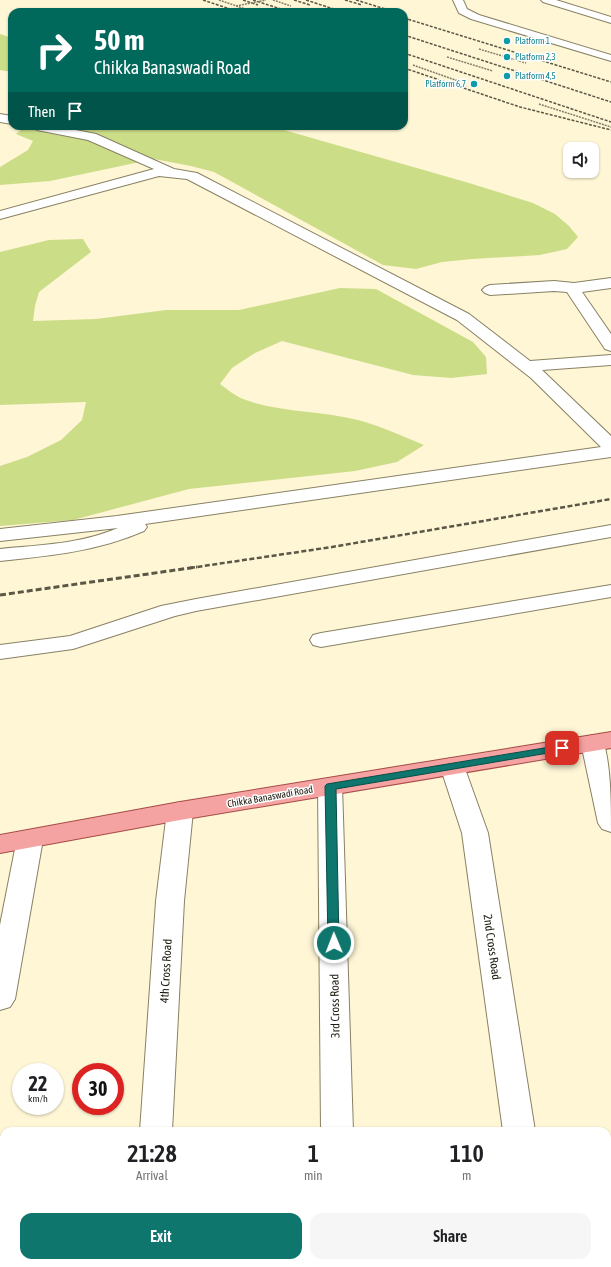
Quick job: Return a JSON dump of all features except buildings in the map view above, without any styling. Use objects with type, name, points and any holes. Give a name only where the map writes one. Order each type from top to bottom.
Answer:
[{"type":"main road","name":"Chikka Banaswadi Road","points":[[0,844],[180,811],[602,741]]},
{"type":"street","points":[[459,0],[473,2],[473,6],[480,12],[504,23]]},
{"type":"street","points":[[459,0],[466,13],[574,44],[611,58]]},
{"type":"street","points":[[546,0],[611,20]]},
{"type":"street","points":[[561,0],[611,15]]},
{"type":"street","points":[[574,44],[611,52]]},
{"type":"street","points":[[57,130],[92,137],[169,171],[192,176],[463,317],[527,366],[611,446]]},
{"type":"street","points":[[0,215],[150,174],[169,171]]},
{"type":"street","points":[[490,290],[554,286],[576,288],[592,284],[611,283]]},
{"type":"street","points":[[576,288],[574,291],[611,346]]},
{"type":"street","points":[[527,366],[611,360]]},
{"type":"street","points":[[0,534],[161,516],[611,452]]},
{"type":"street","points":[[0,555],[90,543],[122,535],[161,516]]},
{"type":"street","points":[[0,652],[73,642],[169,611],[196,605],[611,531]]},
{"type":"street","points":[[321,640],[611,591]]},
{"type":"street","points":[[602,741],[611,823]]},
{"type":"street","name":"2nd Cross Road","points":[[452,766],[475,833],[518,1127]]},
{"type":"street","name":"3rd Cross Road","points":[[330,786],[337,1127]]},
{"type":"street","name":"4th Cross Road","points":[[156,1127],[170,900],[180,811]]},
{"type":"street","points":[[0,999],[30,839]]},
{"type":"path","points":[[219,0],[242,8]]},
{"type":"path","points":[[236,6],[266,0]]},
{"type":"path","points":[[272,0],[291,6]]},
{"type":"path","points":[[479,49],[526,63]]},
{"type":"path","points":[[447,57],[493,72]]},
{"type":"path","points":[[413,66],[458,81]]},
{"type":"path","points":[[539,104],[611,127]]},
{"type":"green space","points":[[0,34],[8,37],[8,71],[0,70]]},
{"type":"green space","points":[[21,130],[284,130],[533,203],[555,214],[569,226],[578,237],[567,249],[540,255],[442,262],[416,269],[383,265],[214,172],[191,166],[154,159],[50,181],[0,185],[0,167],[28,150],[33,141],[16,134]]},
{"type":"green space","points":[[83,239],[91,252],[39,292],[33,321],[96,319],[166,310],[239,310],[340,288],[376,289],[473,342],[486,357],[487,374],[451,378],[413,375],[282,341],[255,353],[232,368],[220,384],[240,398],[257,404],[329,414],[367,422],[424,445],[397,462],[355,471],[189,489],[73,520],[0,526],[0,466],[27,457],[61,440],[82,420],[86,402],[0,405],[0,252],[49,240]]},
{"type":"railway","points":[[203,0],[227,8]]},
{"type":"railway","points":[[243,0],[258,5]]},
{"type":"railway","points":[[253,0],[278,8]]},
{"type":"railway","points":[[294,0],[310,5]]},
{"type":"railway","points":[[306,0],[331,8]]},
{"type":"railway","points":[[345,0],[362,5]]},
{"type":"railway","points":[[356,0],[382,8]]},
{"type":"railway","points":[[408,19],[611,82]]},
{"type":"railway","points":[[408,36],[611,102]]},
{"type":"railway","points":[[408,54],[611,122]]},
{"type":"railway","points":[[408,69],[520,107],[611,130]]},
{"type":"railway","points":[[191,568],[332,547],[611,499]]},
{"type":"railway","points":[[191,568],[197,567]]},
{"type":"railway","points":[[0,595],[191,568]]},
{"type":"place","name":"Platform 1","points":[[507,41]]},
{"type":"place","name":"Platform 2,3","points":[[507,57]]},
{"type":"place","name":"Platform 4,5","points":[[507,76]]},
{"type":"place","name":"Platform 6,7","points":[[474,84]]},
{"type":"route","points":[[334,943],[330,786],[562,748]]}]
